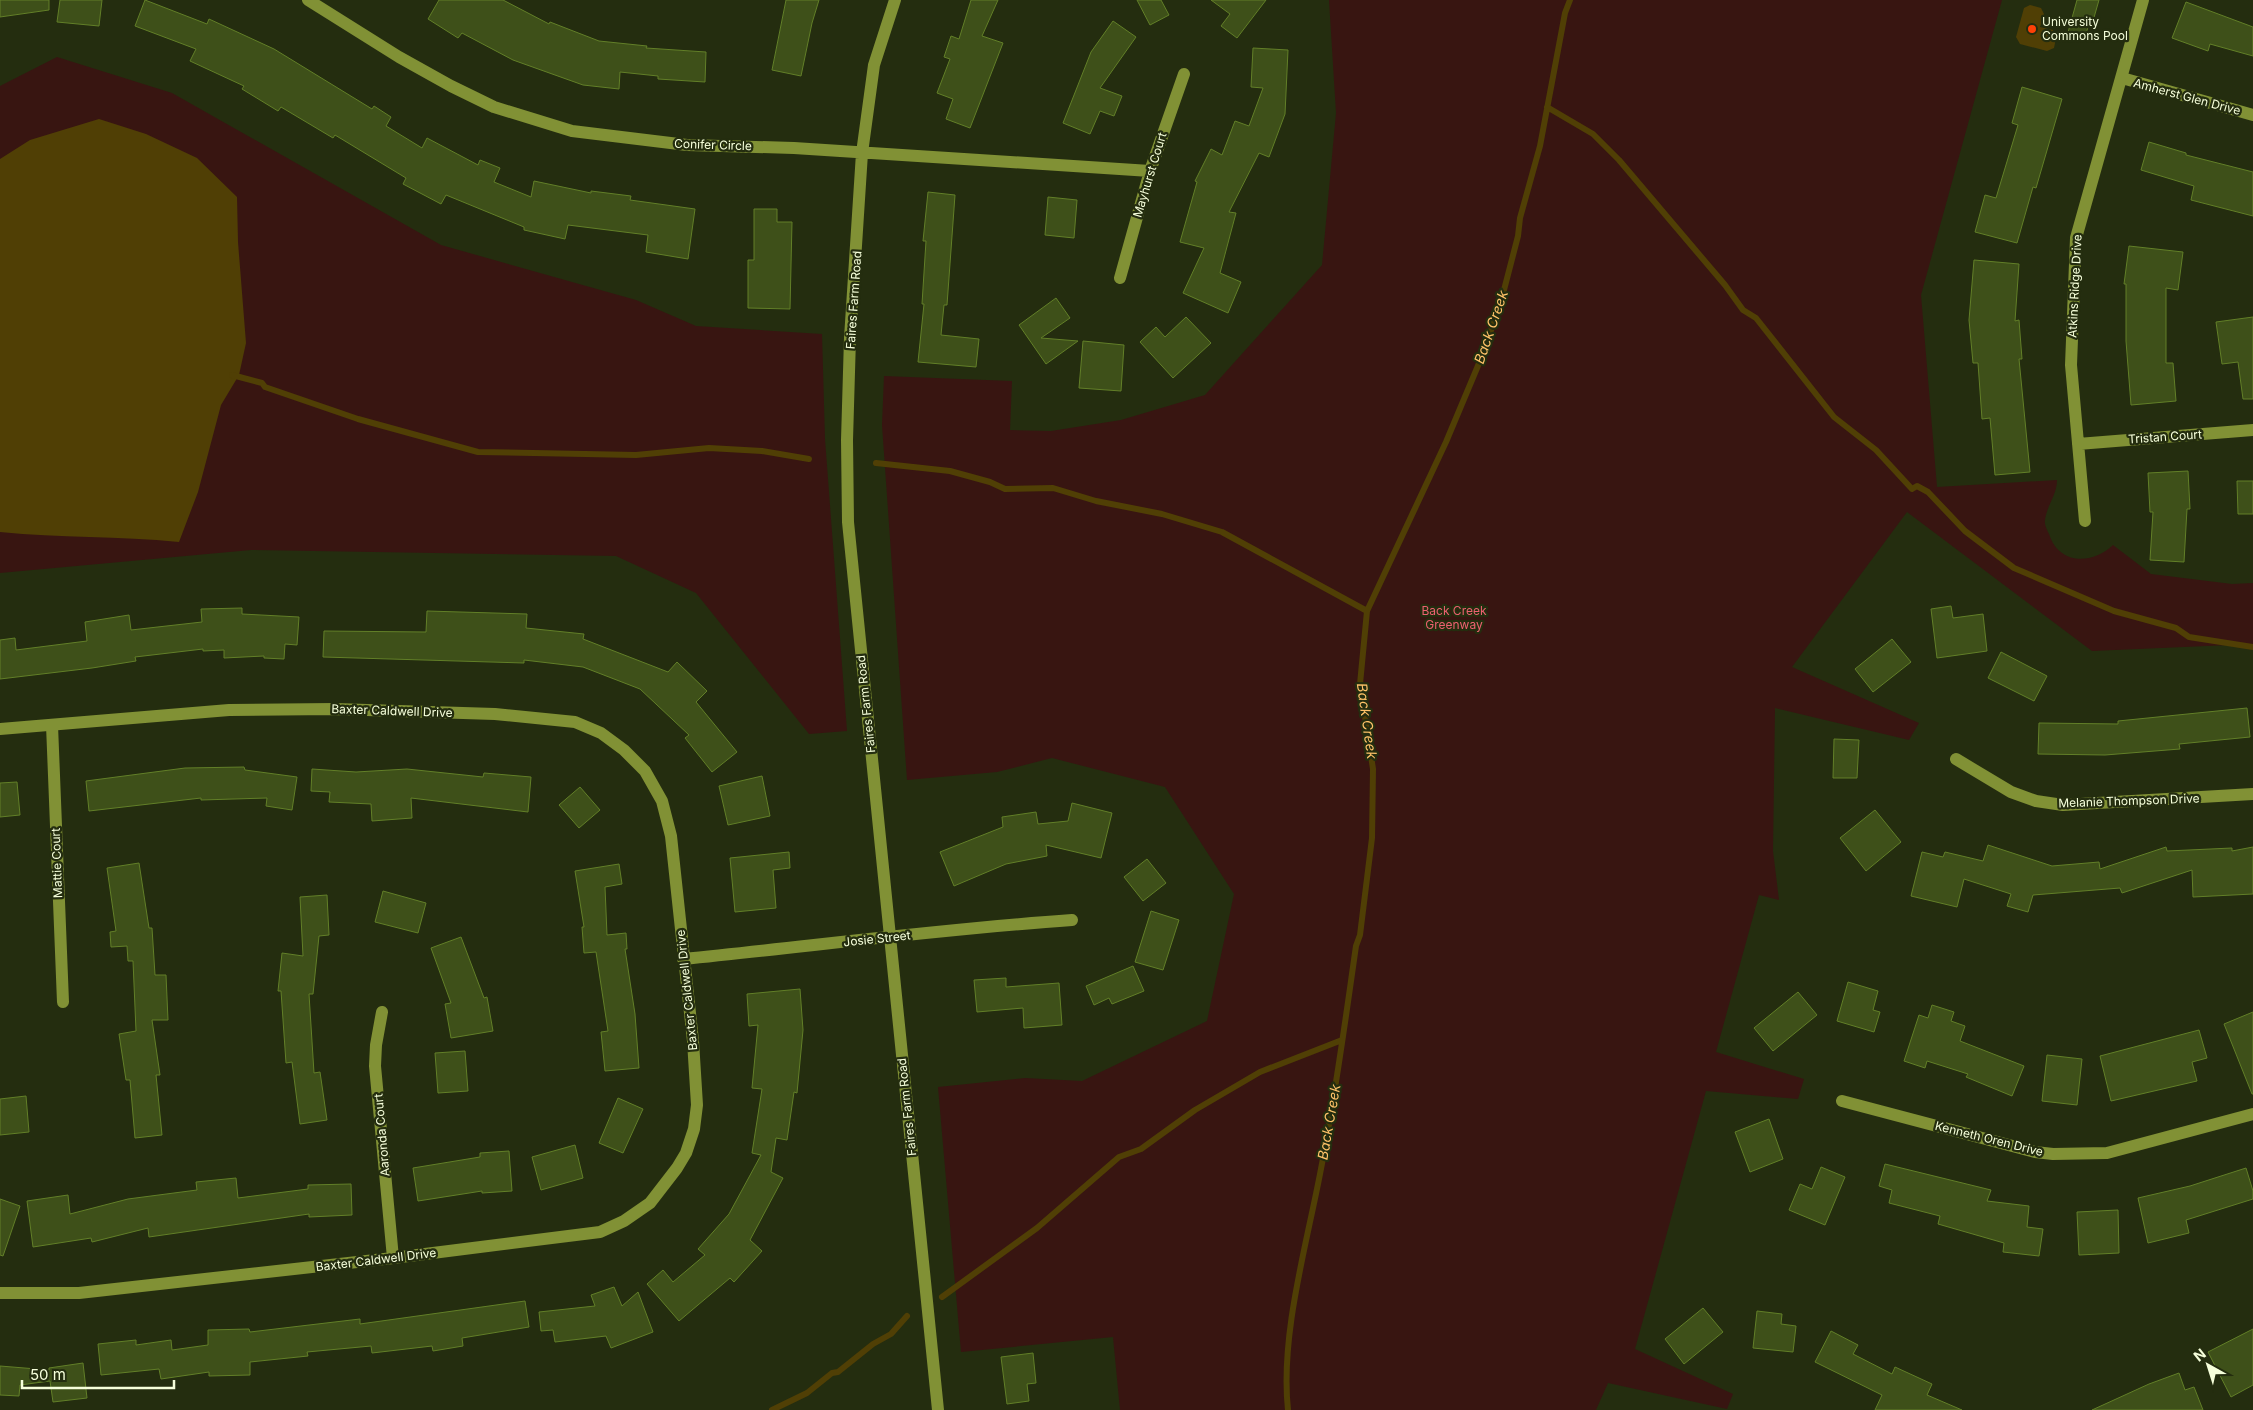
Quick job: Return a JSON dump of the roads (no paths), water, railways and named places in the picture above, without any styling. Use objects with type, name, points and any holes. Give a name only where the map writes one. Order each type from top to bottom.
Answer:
[{"type":"street","name":"Conifer Circle","points":[[308,0],[399,57],[451,86],[494,106],[572,131],[687,145],[794,148],[1150,171]]},
{"type":"street","name":"Faires Farm Road","points":[[895,0],[874,65],[862,153],[850,338],[847,440],[848,522],[938,1410]]},
{"type":"street","name":"Atkins Ridge Drive","points":[[2085,521],[2071,365],[2076,238],[2143,0]]},
{"type":"street","name":"Mayhurst Court","points":[[1120,278],[1150,171],[1184,74]]},
{"type":"street","name":"Amherst Glen Drive","points":[[2122,78],[2253,115]]},
{"type":"street","name":"Tristan Court","points":[[2078,444],[2253,430]]},
{"type":"street","name":"Baxter Caldwell Drive","points":[[0,730],[229,710],[336,709],[495,714],[575,722],[601,733],[624,750],[645,771],[662,801],[671,836],[697,1084],[694,1129],[686,1153],[677,1168],[650,1203],[624,1221],[600,1232],[393,1258],[79,1293],[0,1293]]},
{"type":"street","name":"Mattie Court","points":[[52,725],[62,1002]]},
{"type":"street","name":"Melanie Thompson Drive","points":[[1956,759],[2011,792],[2036,801],[2063,805],[2253,794]]},
{"type":"street","name":"Josie Street","points":[[683,959],[890,938],[981,926],[1072,920]]},
{"type":"street","name":"Aaronda Court","points":[[382,1012],[376,1045],[375,1066],[393,1258]]},
{"type":"street","name":"Kenneth Oren Drive","points":[[1842,1100],[2035,1152],[2053,1154],[2107,1153],[2144,1145],[2253,1114]]},
{"type":"waterway","name":"Back Creek","points":[[1288,1410],[1287,1382],[1291,1322],[1340,1060],[1356,946],[1360,935],[1372,838],[1373,769],[1360,684],[1367,611],[1446,442],[1485,349],[1504,290],[1518,236],[1520,218],[1540,146],[1565,13],[1570,0]]},
{"type":"waterway","points":[[1547,107],[1593,134],[1619,160],[1725,285],[1743,310],[1756,318],[1834,417],[1876,450],[1912,489],[1917,486],[1928,492],[1965,531],[2014,568],[2114,611],[2176,628],[2189,637],[2253,647]]},
{"type":"waterway","points":[[232,375],[262,383],[265,387],[358,419],[478,452],[636,455],[709,448],[762,451],[809,459]]},
{"type":"waterway","points":[[876,463],[950,471],[990,482],[1005,489],[1053,488],[1096,501],[1162,514],[1222,532],[1367,611]]},
{"type":"waterway","points":[[942,1297],[1037,1228],[1119,1157],[1141,1149],[1195,1110],[1260,1072],[1342,1040]]},
{"type":"waterway","points":[[772,1410],[807,1393],[832,1373],[838,1372],[873,1344],[891,1334],[907,1316]]},
{"type":"place","name":"University Commons Pool","points":[[2032,29]]},
{"type":"park label","name":"Back Creek Greenway","points":[[1454,618]]}]
